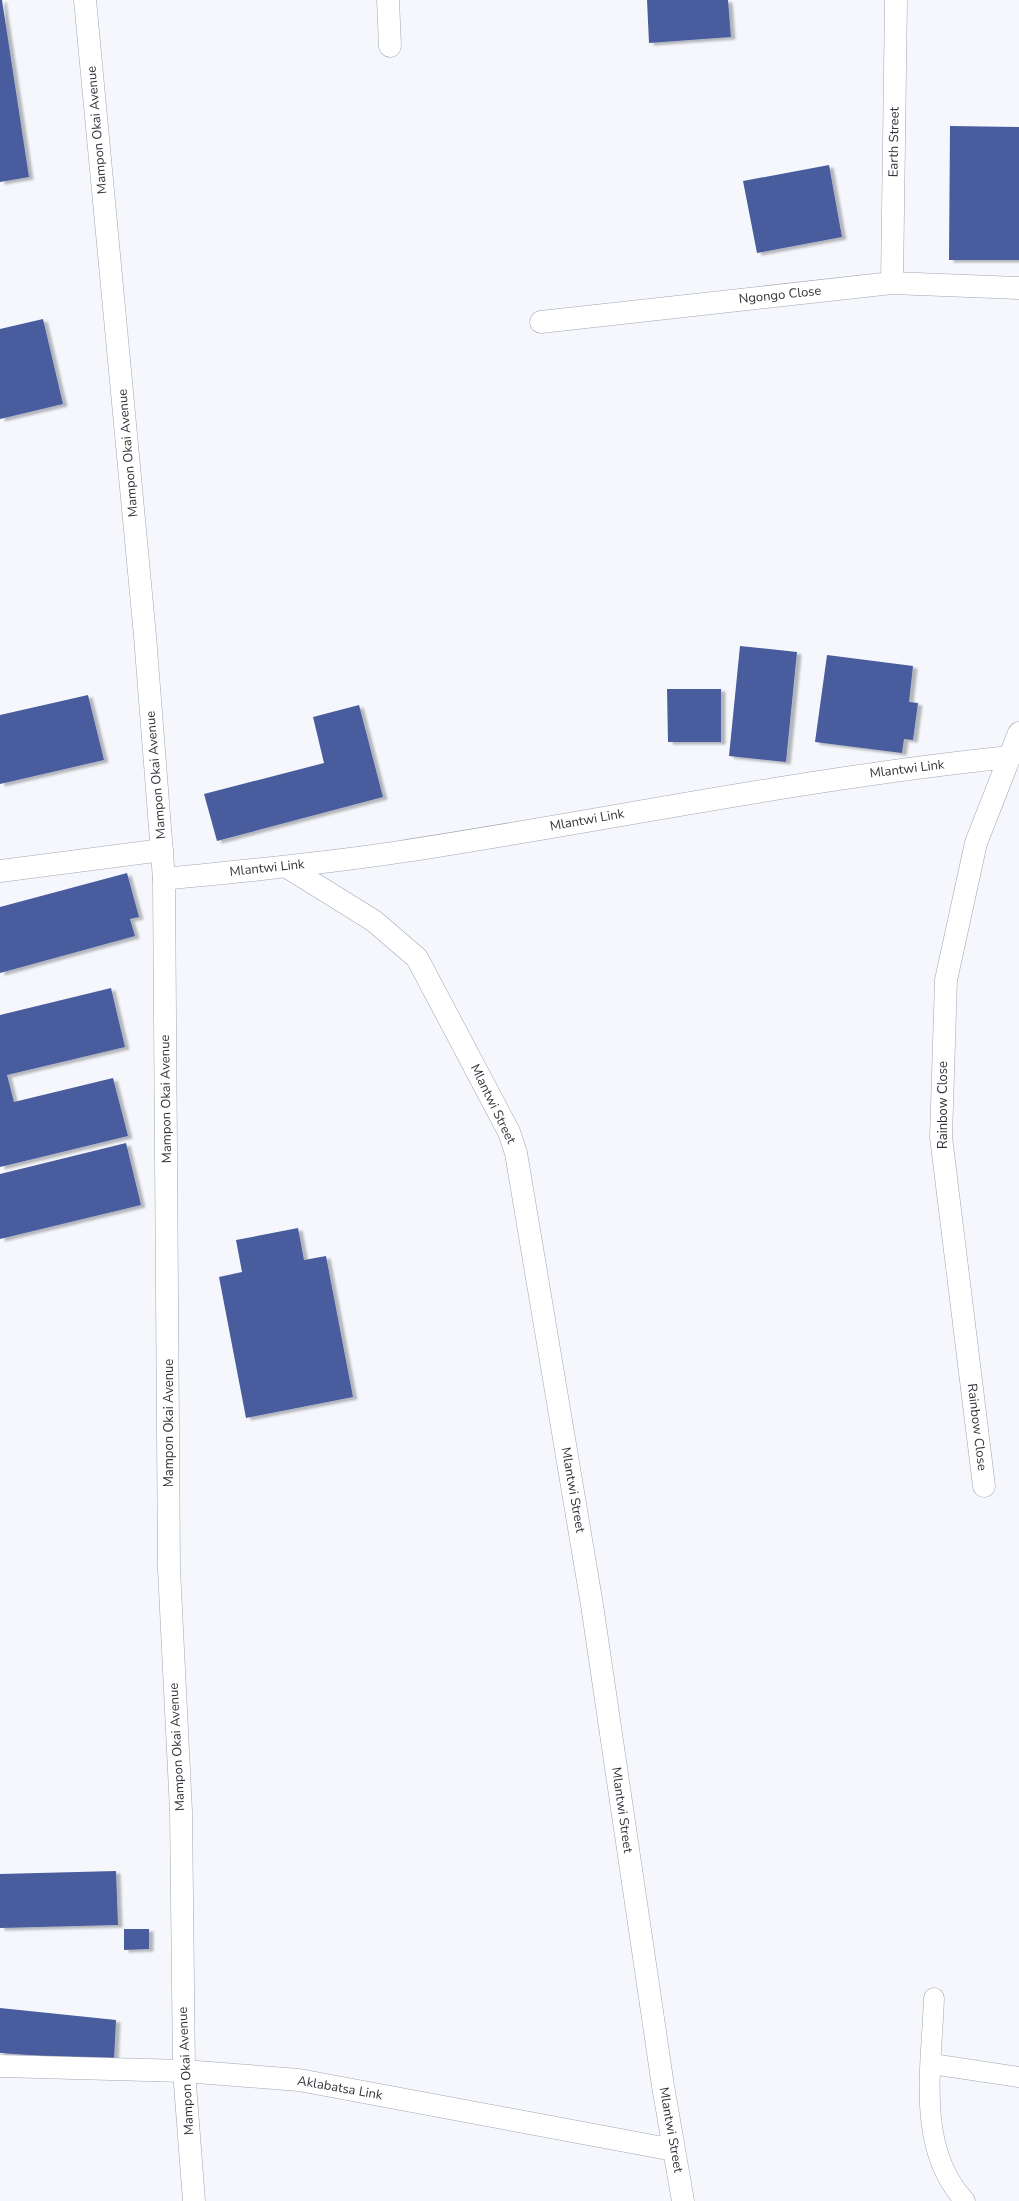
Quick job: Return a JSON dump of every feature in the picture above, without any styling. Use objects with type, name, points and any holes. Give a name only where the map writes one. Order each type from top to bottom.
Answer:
[{"type":"street","name":"Mampon Okai Avenue","points":[[85,0],[144,628],[164,879],[169,1336],[169,1569],[180,1811],[184,2071],[194,2201]]},
{"type":"street","points":[[388,0],[390,46]]},
{"type":"street","name":"Earth Street","points":[[892,283],[896,0]]},
{"type":"street","name":"Ngongo Close","points":[[541,322],[892,283],[1019,288]]},
{"type":"street","name":"Rainbow Close","points":[[984,1486],[940,1137],[946,980],[976,843],[1019,733]]},
{"type":"street","name":"Mlantwi Link","points":[[164,879],[287,867],[398,852],[844,777],[1010,757]]},
{"type":"street","points":[[0,871],[162,850]]},
{"type":"street","name":"Mlantwi Street","points":[[287,867],[374,921],[417,958],[509,1132],[516,1152],[592,1605],[683,2201]]},
{"type":"street","name":"Aklabatsa Link","points":[[0,2066],[184,2071],[299,2080],[674,2150]]},
{"type":"lane","points":[[934,1998],[930,2117],[938,2157],[956,2192],[965,2201]]},
{"type":"lane","points":[[932,2064],[1019,2077]]},
{"type":"building","points":[[0,0],[2,0],[29,177],[0,182]]},
{"type":"building","points":[[647,0],[728,0],[731,37],[649,43]]},
{"type":"building","points":[[950,126],[1019,127],[1019,260],[949,260]]},
{"type":"building","points":[[829,165],[842,237],[757,253],[743,181]]},
{"type":"building","points":[[43,319],[63,404],[0,419],[0,329]]},
{"type":"building","points":[[740,646],[797,652],[786,762],[729,756]]},
{"type":"building","points":[[827,655],[913,666],[909,702],[918,703],[913,740],[904,739],[902,753],[815,742]]},
{"type":"building","points":[[667,689],[721,689],[721,742],[668,742]]},
{"type":"building","points":[[88,695],[104,760],[0,784],[0,715]]},
{"type":"building","points":[[359,705],[383,797],[217,841],[204,794],[324,763],[313,717]]},
{"type":"building","points":[[127,873],[139,917],[130,919],[135,936],[0,973],[0,907]]},
{"type":"building","points":[[111,988],[125,1047],[7,1075],[14,1102],[113,1078],[128,1136],[0,1167],[0,1015]]},
{"type":"building","points":[[126,1143],[141,1205],[0,1239],[0,1174]]},
{"type":"building","points":[[298,1228],[304,1260],[326,1256],[353,1397],[246,1418],[219,1277],[242,1272],[236,1240]]},
{"type":"building","points":[[116,1871],[118,1925],[0,1928],[0,1874]]},
{"type":"building","points":[[124,1929],[149,1929],[149,1949],[124,1950]]},
{"type":"building","points":[[0,2008],[116,2020],[114,2061],[0,2053]]}]
